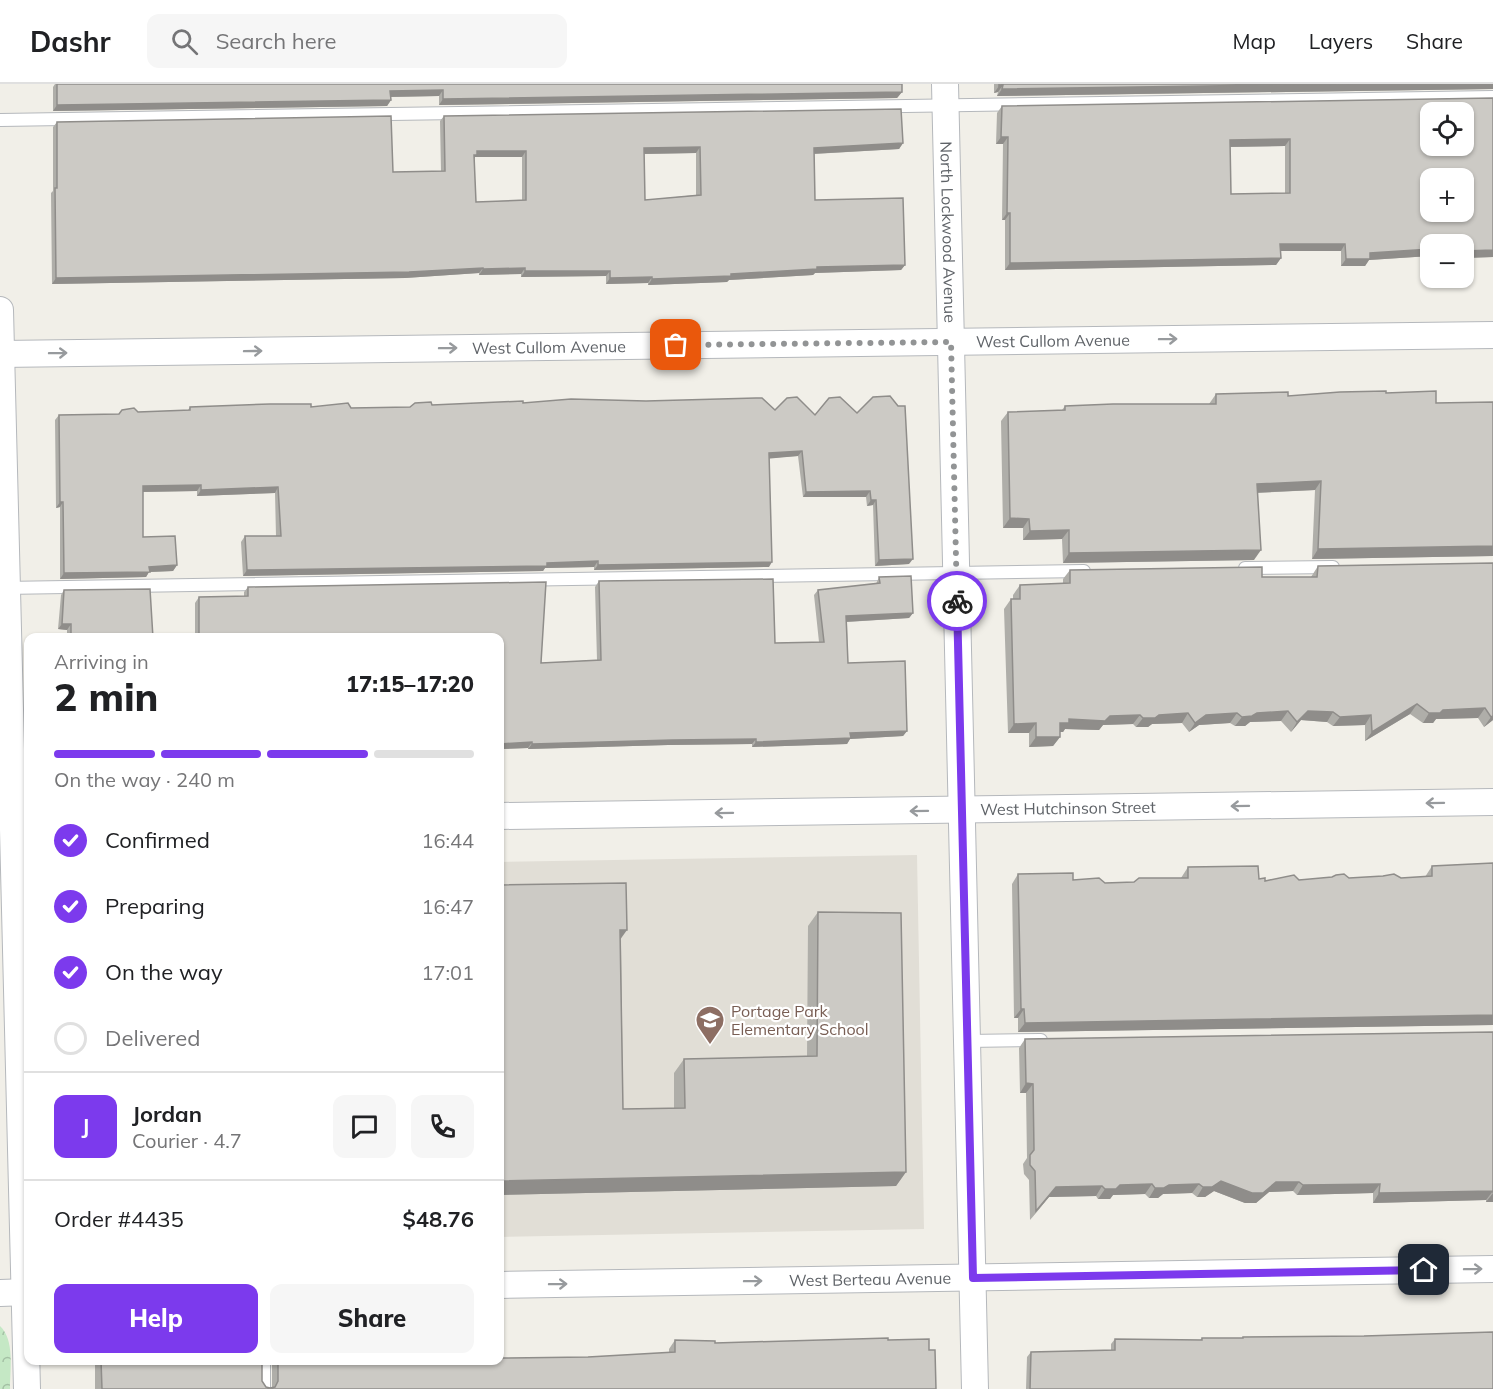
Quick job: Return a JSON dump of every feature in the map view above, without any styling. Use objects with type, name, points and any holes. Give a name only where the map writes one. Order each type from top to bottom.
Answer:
[{"type":"street","name":"North Lockwood Avenue","points":[[945,94],[975,1389]]},
{"type":"street","points":[[0,310],[3,588],[14,823],[14,1057],[18,1293],[24,1357]]},
{"type":"street","name":"West Cullom Avenue","points":[[0,354],[1493,335]]},
{"type":"street","name":"West Hutchinson Street","points":[[504,816],[1493,802]]},
{"type":"street","name":"West Berteau Avenue","points":[[504,1285],[1493,1269]]},
{"type":"street","points":[[25,1365],[27,1389]]},
{"type":"lane","points":[[0,120],[945,94],[1493,96]]},
{"type":"lane","points":[[1233,568],[1351,567]]},
{"type":"lane","points":[[3,588],[1091,570]]},
{"type":"lane","points":[[967,1041],[1054,1040]]},
{"type":"lane","points":[[264,1365],[264,1389]]},
{"type":"shaded area","name":"Portage Park Elementary School","points":[[917,855],[924,1229],[504,1237],[504,862]]},
{"type":"green space","points":[[0,1326],[5,1332],[10,1347],[10,1389],[0,1389]]},
{"type":"building","points":[[57,84],[902,84],[902,92],[443,99],[443,90],[390,91],[391,100],[57,105]]},
{"type":"building","points":[[999,84],[1349,84],[1002,89],[1003,85],[999,86]]},
{"type":"building","points":[[1493,98],[1493,250],[1474,251],[1474,234],[1420,234],[1420,250],[1370,253],[1370,259],[1346,259],[1345,244],[1280,244],[1281,258],[1010,263],[1010,213],[1007,213],[1008,137],[1001,137],[1002,106]],"holes":[[[1290,139],[1290,193],[1231,194],[1230,140]]]},
{"type":"building","points":[[901,109],[903,143],[814,148],[815,200],[903,198],[905,265],[817,267],[817,269],[731,274],[731,276],[652,279],[652,277],[610,278],[610,271],[525,271],[525,268],[56,278],[57,122],[391,116],[393,172],[445,171],[444,116]],"holes":[[[700,147],[701,195],[645,200],[644,148]],[[477,151],[526,151],[526,200],[476,202],[474,155],[477,155]]]},
{"type":"building","points":[[1386,391],[1386,393],[1436,391],[1436,403],[1493,402],[1493,546],[1318,549],[1321,481],[1257,484],[1261,550],[1069,553],[1069,530],[1030,531],[1029,519],[1010,518],[1008,412],[1065,410],[1065,406],[1113,404],[1216,404],[1216,394],[1288,392],[1288,396]]},
{"type":"building","points":[[890,396],[898,406],[905,406],[913,559],[879,560],[876,500],[871,500],[870,491],[806,492],[802,451],[769,453],[772,562],[598,565],[598,561],[547,563],[547,566],[247,570],[245,536],[281,536],[278,487],[201,490],[201,485],[143,486],[143,537],[175,536],[177,565],[149,567],[150,572],[64,573],[59,415],[119,414],[122,410],[134,408],[138,412],[190,410],[190,407],[311,404],[311,407],[348,403],[351,408],[410,407],[415,403],[431,402],[432,405],[523,401],[523,403],[571,399],[646,401],[762,398],[775,410],[787,398],[797,397],[815,415],[829,398],[840,397],[857,413],[873,397]]},
{"type":"building","points":[[1493,563],[1493,716],[1491,717],[1485,708],[1429,713],[1417,704],[1372,732],[1371,715],[1340,717],[1333,712],[1308,711],[1297,722],[1288,711],[1257,713],[1242,717],[1237,713],[1206,715],[1195,723],[1188,713],[1159,715],[1155,718],[1143,718],[1140,715],[1110,716],[1105,721],[1069,719],[1069,723],[1060,723],[1060,737],[1036,737],[1036,723],[1014,724],[1011,599],[1020,599],[1020,585],[1070,583],[1070,570],[1262,567],[1262,577],[1317,577],[1318,566]]},
{"type":"building","points":[[911,576],[913,613],[846,616],[848,663],[905,661],[907,731],[850,733],[851,738],[756,742],[756,739],[504,744],[504,633],[199,633],[199,597],[248,596],[248,587],[546,582],[541,663],[601,660],[599,581],[773,579],[775,643],[824,642],[818,590],[880,583],[879,577]]},
{"type":"building","points":[[150,589],[153,633],[71,633],[71,624],[62,624],[64,590]]},
{"type":"building","points":[[1493,863],[1493,1015],[1025,1023],[1024,1009],[1021,1009],[1018,874],[1073,873],[1073,880],[1099,878],[1105,883],[1134,882],[1139,878],[1188,878],[1188,867],[1258,866],[1259,879],[1265,878],[1265,881],[1294,875],[1299,880],[1344,874],[1349,878],[1394,874],[1401,878],[1432,876],[1432,866]]},
{"type":"building","points":[[626,883],[627,930],[620,930],[623,1109],[685,1108],[684,1059],[817,1056],[818,912],[901,913],[906,1172],[504,1181],[504,885]]},
{"type":"building","points":[[1493,1032],[1493,1191],[1379,1193],[1380,1184],[1303,1185],[1299,1182],[1276,1182],[1263,1193],[1252,1193],[1221,1181],[1212,1187],[1203,1187],[1199,1184],[1155,1188],[1152,1184],[1120,1185],[1116,1189],[1105,1189],[1102,1186],[1056,1187],[1036,1211],[1035,1171],[1030,1165],[1030,1155],[1034,1150],[1033,1084],[1026,1083],[1025,1039]]},
{"type":"building","points":[[1493,1332],[1493,1389],[1030,1389],[1031,1352],[1115,1350],[1115,1339],[1202,1340],[1202,1338]]},
{"type":"building","points":[[929,1339],[929,1350],[935,1350],[936,1389],[102,1389],[101,1365],[262,1365],[262,1381],[266,1387],[270,1388],[275,1387],[278,1381],[278,1365],[504,1365],[504,1358],[588,1357],[675,1352],[675,1340],[715,1341],[715,1343]]},
{"type":"way so far","points":[[676,345],[951,342],[957,601]]},
{"type":"place","name":"Portage Park Elementary School","points":[[710,1046]]},
{"type":"route","points":[[957,601],[973,1278],[1424,1270]]}]
